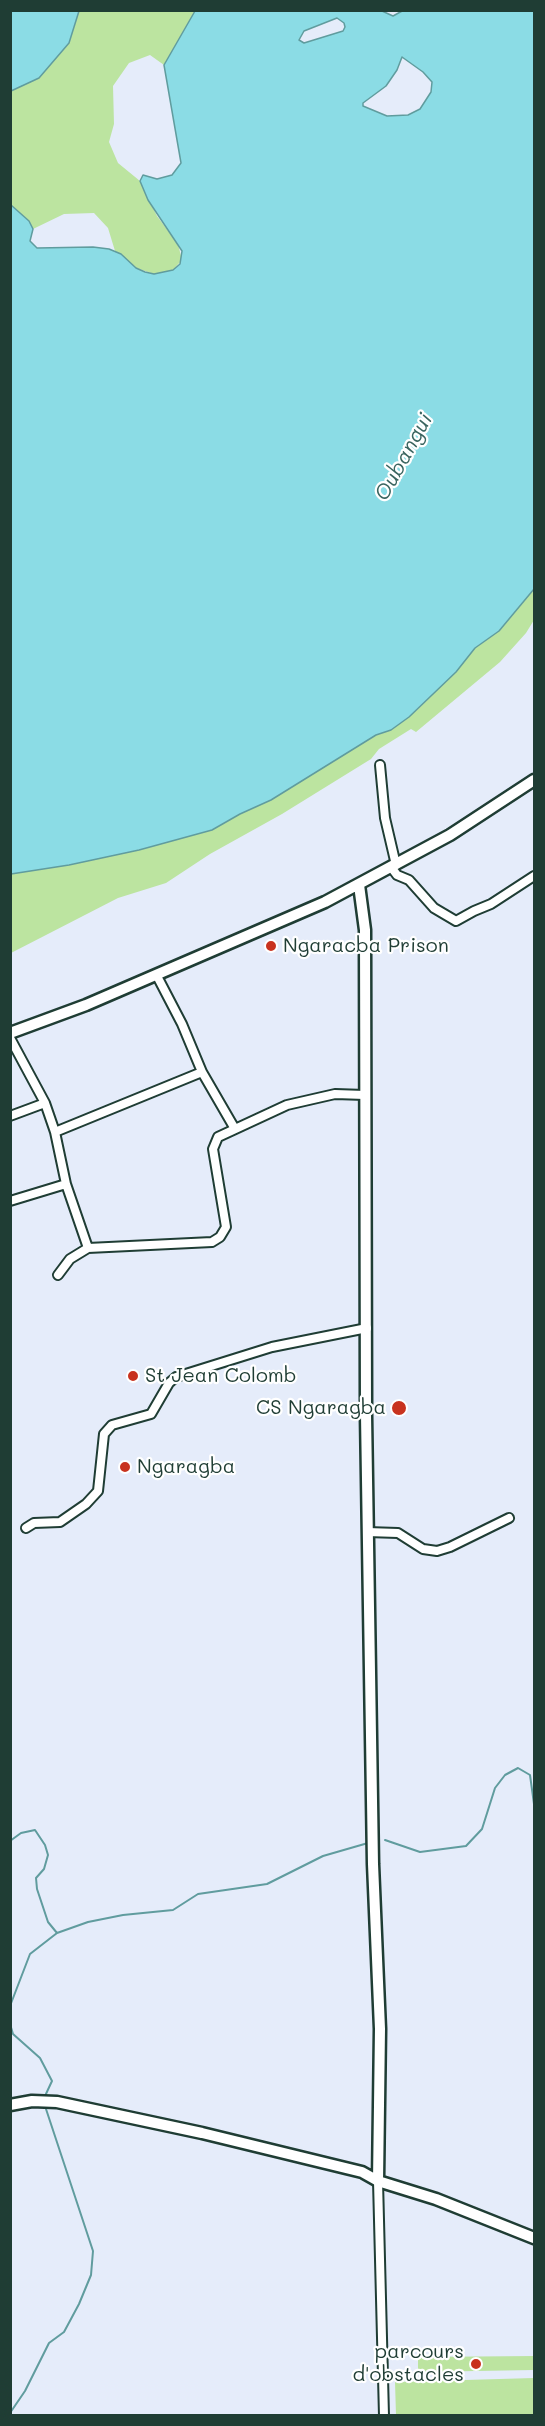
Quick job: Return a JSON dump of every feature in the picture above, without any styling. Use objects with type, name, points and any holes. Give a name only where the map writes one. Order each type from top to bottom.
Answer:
[{"type":"street","points":[[380,765],[385,818],[397,875],[409,880],[434,908],[456,921],[491,904],[534,876]]},
{"type":"street","points":[[10,1033],[157,976],[359,885],[450,835],[534,780]]},
{"type":"street","points":[[359,885],[365,930],[367,1533],[373,1864],[380,2029],[378,2181],[384,2415]]},
{"type":"street","points":[[157,976],[182,1024],[202,1072],[235,1129]]},
{"type":"street","points":[[10,1038],[45,1103],[55,1132],[66,1184],[88,1248]]},
{"type":"street","points":[[55,1132],[202,1072]]},
{"type":"street","points":[[58,1275],[70,1258],[88,1248],[212,1242],[220,1237],[226,1227],[213,1149],[218,1137],[287,1105],[335,1094],[365,1095]]},
{"type":"street","points":[[10,1116],[45,1103]]},
{"type":"street","points":[[10,1201],[66,1184]]},
{"type":"street","points":[[26,1528],[34,1523],[60,1522],[86,1504],[98,1491],[104,1434],[112,1425],[151,1414],[169,1383],[176,1377],[273,1347],[367,1328]]},
{"type":"street","points":[[367,1533],[398,1533],[423,1549],[437,1551],[509,1518]]},
{"type":"street","points":[[10,2105],[57,2102],[362,2172],[378,2181],[436,2199],[534,2238]]},
{"type":"green space","points":[[79,11],[195,11],[164,65],[150,55],[129,63],[113,86],[114,124],[109,142],[118,163],[140,181],[157,216],[178,244],[182,260],[173,270],[154,274],[136,268],[115,251],[108,228],[94,213],[64,214],[33,229],[29,221],[11,205],[10,91],[39,78],[69,43]]},
{"type":"green space","points":[[534,589],[534,620],[526,633],[500,662],[416,732],[411,729],[379,749],[371,759],[282,814],[210,854],[166,883],[118,898],[11,953],[10,874],[69,865],[139,850],[212,830],[271,800],[376,735],[391,730],[418,709],[475,648],[499,631]]},
{"type":"green space","name":"parcours d'obstacles","points":[[534,2356],[534,2370],[418,2372],[418,2357]]},
{"type":"green space","points":[[534,2378],[534,2415],[396,2415],[395,2382]]},
{"type":"water","name":"Oubangui","points":[[404,10],[534,11],[534,589],[499,631],[475,648],[456,672],[409,717],[391,730],[376,735],[271,800],[212,830],[139,850],[69,865],[11,874],[11,205],[29,221],[33,229],[30,241],[37,248],[109,249],[121,254],[136,268],[154,274],[173,270],[180,264],[182,251],[148,200],[140,181],[143,175],[157,179],[172,175],[181,163],[164,65],[195,11],[382,11],[393,16]],"holes":[[[337,18],[344,23],[343,31],[304,43],[299,40],[304,31]],[[402,57],[423,72],[432,82],[431,92],[420,109],[408,115],[387,116],[363,106],[363,103],[386,86],[397,70]]]},
{"type":"water","points":[[10,11],[79,11],[69,43],[39,78],[11,91]]},
{"type":"waterway","points":[[385,1840],[420,1852],[466,1846],[482,1829],[495,1788],[505,1775],[518,1768],[530,1775],[534,1804]]},
{"type":"waterway","points":[[10,1841],[21,1833],[35,1830],[45,1845],[48,1855],[44,1869],[36,1878],[37,1889],[48,1922],[57,1933],[88,1922],[123,1915],[173,1910],[198,1894],[267,1884],[323,1856],[368,1843]]},
{"type":"waterway","points":[[10,2006],[30,1954],[57,1933]]},
{"type":"waterway","points":[[10,2024],[13,2034],[40,2058],[52,2081],[45,2096]]},
{"type":"waterway","points":[[10,2413],[25,2391],[49,2343],[64,2332],[91,2275],[93,2251],[45,2106]]},
{"type":"place","name":"Ngaracba Prison","points":[[271,946]]},
{"type":"place","name":"St Jean Colomb","points":[[133,1376]]},
{"type":"place","name":"CS Ngaragba","points":[[399,1408]]},
{"type":"place","name":"Ngaragba","points":[[125,1467]]},
{"type":"place","name":"parcours d'obstacles","points":[[476,2364]]}]
